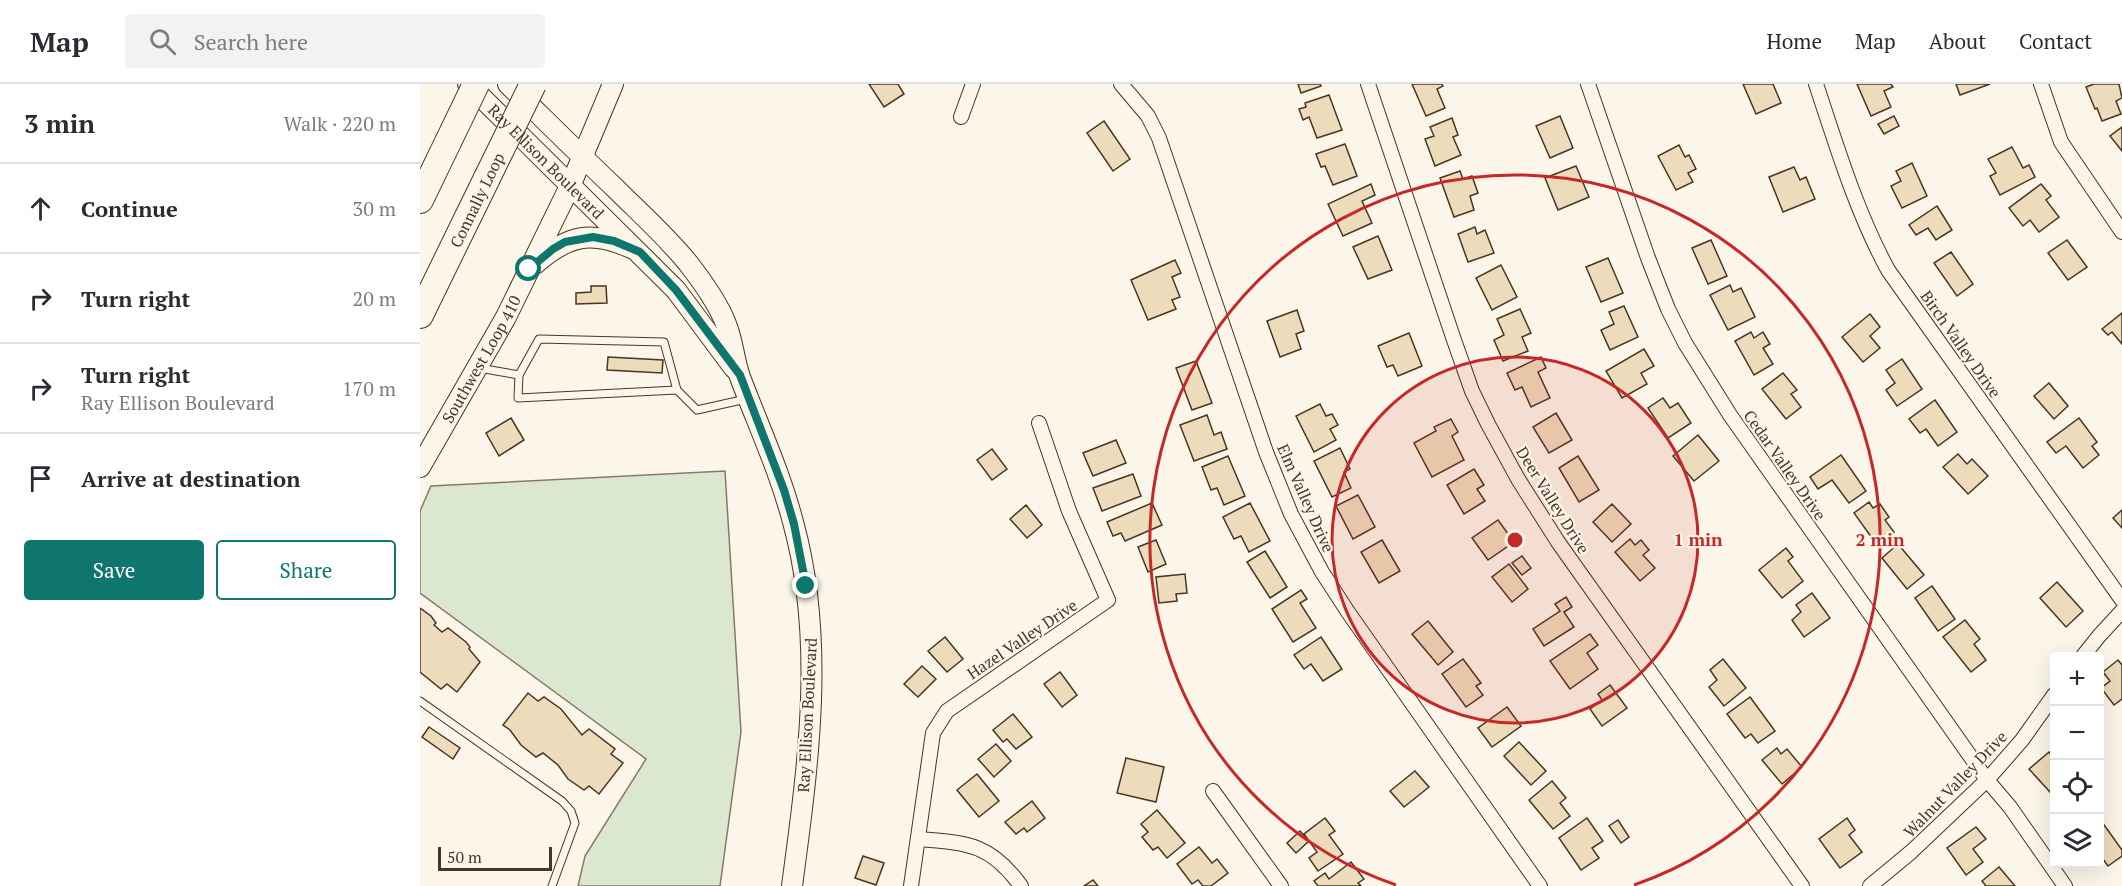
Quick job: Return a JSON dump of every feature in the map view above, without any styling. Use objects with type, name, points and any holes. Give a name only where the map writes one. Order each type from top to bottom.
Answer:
[{"type":"highway","points":[[420,200],[476,84]]},
{"type":"highway","name":"Connally Loop","points":[[420,315],[533,84]]},
{"type":"main road","name":"Ray Ellison Boulevard","points":[[468,84],[676,290],[740,375]]},
{"type":"main road","name":"Ray Ellison Boulevard","points":[[508,84],[663,235],[688,263],[726,325],[740,375],[775,466],[794,524],[811,622],[811,703],[802,814],[792,886]]},
{"type":"main road","name":"Southwest Loop 410","points":[[420,467],[506,317],[571,184],[613,84]]},
{"type":"main road","points":[[529,269],[553,249],[578,238],[593,237],[614,241],[640,252]]},
{"type":"street","points":[[961,117],[973,84]]},
{"type":"street","name":"Elm Valley Drive","points":[[1121,84],[1148,116],[1159,138],[1266,453],[1306,543],[1348,612],[1540,886]]},
{"type":"street","name":"Deer Valley Drive","points":[[1368,84],[1472,391],[1513,470],[1558,542],[1802,886]]},
{"type":"street","name":"Cedar Valley Drive","points":[[1588,84],[1648,258],[1668,309],[1685,343],[1730,415],[1987,780],[2010,807],[2065,886]]},
{"type":"street","name":"Birch Valley Drive","points":[[1816,84],[1869,236],[1888,270],[2122,600]]},
{"type":"street","points":[[2041,84],[2061,142],[2122,232]]},
{"type":"street","name":"Hazel Valley Drive","points":[[912,886],[933,734],[947,711],[1108,600],[1069,511],[1040,423]]},
{"type":"street","points":[[2087,652],[2122,611]]},
{"type":"street","name":"Walnut Valley Drive","points":[[1870,886],[1911,852],[1987,780],[2022,740],[2050,702]]},
{"type":"street","points":[[1213,791],[1281,886]]},
{"type":"street","points":[[918,839],[960,843],[983,849],[1001,861],[1021,886]]},
{"type":"lane","points":[[677,390],[518,398],[519,375],[539,339],[664,342],[677,390],[697,410],[749,398]]},
{"type":"lane","points":[[477,368],[519,375]]},
{"type":"lane","points":[[420,701],[562,801],[571,811],[575,823],[552,886]]},
{"type":"green space","points":[[725,471],[741,732],[720,886],[578,886],[585,856],[646,759],[420,593],[420,511],[431,486]]},
{"type":"building","points":[[869,84],[898,84],[904,94],[884,107]]},
{"type":"building","points":[[1298,84],[1320,84],[1321,86],[1301,93]]},
{"type":"building","points":[[1412,84],[1442,84],[1443,86],[1437,89],[1445,108],[1426,116]]},
{"type":"building","points":[[1743,84],[1773,84],[1781,103],[1756,114]]},
{"type":"building","points":[[1857,84],[1891,84],[1893,87],[1884,91],[1891,107],[1871,116]]},
{"type":"building","points":[[1956,84],[1990,84],[1960,95]]},
{"type":"building","points":[[2094,84],[2119,84],[2122,98],[2116,101],[2121,114],[2102,121],[2086,87]]},
{"type":"building","points":[[1329,95],[1342,130],[1317,138],[1309,117],[1303,120],[1299,109],[1306,107],[1305,103]]},
{"type":"building","points":[[1560,116],[1573,148],[1550,158],[1536,126]]},
{"type":"building","points":[[1894,116],[1899,126],[1884,134],[1878,124]]},
{"type":"building","points":[[1452,118],[1458,135],[1453,137],[1461,155],[1435,166],[1425,139],[1434,136],[1430,127]]},
{"type":"building","points":[[1104,121],[1130,159],[1113,171],[1087,133]]},
{"type":"building","points":[[2122,127],[2122,151],[2110,136]]},
{"type":"building","points":[[1345,144],[1357,176],[1333,185],[1325,166],[1321,167],[1316,154]]},
{"type":"building","points":[[1679,145],[1685,157],[1689,155],[1696,169],[1688,173],[1693,182],[1676,190],[1658,156]]},
{"type":"building","points":[[2012,147],[2023,168],[2029,165],[2035,177],[2000,195],[1990,176],[1996,173],[1988,159]]},
{"type":"building","points":[[1912,163],[1927,196],[1902,208],[1891,186],[1901,181],[1896,171]]},
{"type":"building","points":[[1576,166],[1589,197],[1558,210],[1545,178]]},
{"type":"building","points":[[1794,167],[1800,180],[1806,177],[1815,199],[1783,212],[1769,177]]},
{"type":"building","points":[[1460,171],[1463,179],[1472,176],[1478,193],[1470,196],[1474,210],[1454,217],[1440,178]]},
{"type":"building","points":[[1371,184],[1375,195],[1362,201],[1372,223],[1343,236],[1328,204]]},
{"type":"building","points":[[2041,184],[2051,196],[2046,200],[2059,217],[2039,232],[2030,220],[2023,226],[2009,208]]},
{"type":"building","points":[[1937,206],[1952,230],[1936,240],[1928,228],[1916,235],[1909,225]]},
{"type":"building","points":[[1475,227],[1477,234],[1485,230],[1494,253],[1468,262],[1458,234]]},
{"type":"building","points":[[1378,236],[1392,270],[1368,279],[1353,247]]},
{"type":"building","points":[[1711,240],[1727,276],[1708,284],[1692,248]]},
{"type":"building","points":[[2067,240],[2087,267],[2068,280],[2048,253]]},
{"type":"building","points":[[1951,252],[1973,284],[1957,296],[1934,263]]},
{"type":"building","points":[[1608,258],[1623,293],[1601,302],[1586,267]]},
{"type":"building","points":[[1175,260],[1181,273],[1172,277],[1180,297],[1172,300],[1176,309],[1148,320],[1131,280]]},
{"type":"building","points":[[1501,265],[1517,297],[1492,310],[1476,278]]},
{"type":"building","points":[[1730,285],[1733,292],[1741,288],[1755,317],[1728,330],[1710,295]]},
{"type":"building","points":[[591,286],[606,286],[607,303],[576,304],[576,293],[591,292]]},
{"type":"building","points":[[1624,306],[1638,337],[1610,350],[1601,330],[1614,324],[1609,312]]},
{"type":"building","points":[[1520,309],[1531,333],[1522,337],[1528,351],[1503,361],[1494,340],[1504,335],[1497,319]]},
{"type":"building","points":[[1297,310],[1304,331],[1296,334],[1301,349],[1280,357],[1267,321]]},
{"type":"building","points":[[2122,313],[2122,344],[2112,332],[2108,335],[2102,329]]},
{"type":"building","points":[[1870,314],[1880,327],[1870,336],[1880,348],[1863,362],[1842,337]]},
{"type":"building","points":[[1751,332],[1754,338],[1763,332],[1770,344],[1763,348],[1773,364],[1754,375],[1735,341]]},
{"type":"building","points":[[1409,333],[1422,366],[1398,376],[1393,365],[1387,367],[1378,346]]},
{"type":"building","points":[[1644,349],[1654,366],[1641,373],[1647,384],[1622,398],[1606,371]]},
{"type":"building","points":[[608,357],[663,360],[662,373],[607,370]]},
{"type":"building","points":[[1541,357],[1546,368],[1538,372],[1550,398],[1531,407],[1522,387],[1515,390],[1507,373]]},
{"type":"building","points":[[1902,359],[1922,389],[1897,406],[1886,390],[1895,383],[1886,370]]},
{"type":"building","points":[[1196,361],[1212,403],[1192,410],[1176,368]]},
{"type":"building","points":[[1783,373],[1797,390],[1791,394],[1801,407],[1786,419],[1762,389]]},
{"type":"building","points":[[2049,383],[2068,406],[2054,419],[2034,396]]},
{"type":"building","points":[[1663,398],[1670,408],[1678,403],[1691,423],[1668,438],[1648,408]]},
{"type":"building","points":[[1935,400],[1957,432],[1938,446],[1926,429],[1920,433],[1909,419]]},
{"type":"building","points":[[1320,404],[1326,416],[1332,414],[1338,425],[1330,429],[1336,440],[1314,452],[1296,416]]},
{"type":"building","points":[[1556,413],[1572,440],[1549,453],[1533,427]]},
{"type":"building","points":[[1207,415],[1214,435],[1221,432],[1227,449],[1194,461],[1180,425]]},
{"type":"building","points":[[511,418],[524,440],[499,456],[486,433]]},
{"type":"building","points":[[2079,418],[2097,442],[2092,446],[2099,455],[2083,468],[2066,446],[2056,453],[2047,442]]},
{"type":"building","points":[[1451,419],[1458,432],[1452,436],[1464,460],[1432,477],[1414,443],[1436,431],[1434,427]]},
{"type":"building","points":[[1698,435],[1719,461],[1694,481],[1673,456]]},
{"type":"building","points":[[1116,440],[1126,463],[1093,476],[1083,453]]},
{"type":"building","points":[[1340,448],[1350,469],[1344,472],[1351,488],[1332,497],[1314,461]]},
{"type":"building","points":[[992,449],[1007,469],[992,480],[977,460]]},
{"type":"building","points":[[1958,454],[1967,464],[1972,459],[1988,476],[1968,494],[1943,467]]},
{"type":"building","points":[[1841,455],[1866,491],[1849,503],[1832,480],[1818,489],[1810,477]]},
{"type":"building","points":[[1228,456],[1245,496],[1224,505],[1217,488],[1211,490],[1202,467]]},
{"type":"building","points":[[1578,456],[1599,490],[1579,502],[1559,468]]},
{"type":"building","points":[[1474,469],[1484,485],[1477,489],[1485,501],[1464,514],[1447,485]]},
{"type":"building","points":[[1133,474],[1141,496],[1102,511],[1093,488]]},
{"type":"building","points":[[1358,495],[1375,527],[1353,539],[1336,506]]},
{"type":"building","points":[[1869,502],[1873,508],[1880,504],[1889,517],[1885,520],[1894,532],[1877,545],[1854,513]]},
{"type":"building","points":[[1152,503],[1162,525],[1125,541],[1121,533],[1113,536],[1107,522]]},
{"type":"building","points":[[1250,503],[1270,541],[1249,552],[1241,536],[1234,539],[1223,517]]},
{"type":"building","points":[[1612,504],[1631,524],[1612,542],[1593,522]]},
{"type":"building","points":[[1026,505],[1042,525],[1027,538],[1010,519]]},
{"type":"building","points":[[2122,510],[2122,528],[2113,518]]},
{"type":"building","points":[[1498,520],[1514,542],[1488,560],[1472,538]]},
{"type":"building","points":[[1630,539],[1635,545],[1641,540],[1649,550],[1643,555],[1655,568],[1640,581],[1615,552]]},
{"type":"building","points":[[1156,540],[1166,564],[1148,572],[1138,547]]},
{"type":"building","points":[[1382,540],[1400,571],[1379,583],[1361,552]]},
{"type":"building","points":[[1898,544],[1924,575],[1907,589],[1882,558]]},
{"type":"building","points":[[1786,548],[1793,557],[1788,561],[1803,581],[1782,598],[1759,570]]},
{"type":"building","points":[[1265,551],[1287,587],[1270,598],[1247,562]]},
{"type":"building","points":[[1522,556],[1531,568],[1522,575],[1512,563]]},
{"type":"building","points":[[1509,564],[1528,589],[1512,602],[1492,577]]},
{"type":"building","points":[[1185,574],[1187,593],[1176,594],[1177,601],[1159,603],[1156,577]]},
{"type":"building","points":[[2057,582],[2083,611],[2066,627],[2040,598]]},
{"type":"building","points":[[1932,586],[1955,619],[1938,631],[1915,598]]},
{"type":"building","points":[[1301,590],[1307,599],[1300,603],[1316,628],[1293,642],[1272,609]]},
{"type":"building","points":[[1812,593],[1830,618],[1804,637],[1792,620],[1801,612],[1796,605]]},
{"type":"building","points":[[1566,597],[1572,607],[1564,612],[1574,627],[1544,646],[1533,629],[1560,611],[1555,604]]},
{"type":"building","points":[[420,608],[431,616],[436,623],[434,625],[442,632],[448,628],[466,642],[480,662],[457,692],[447,684],[441,689],[420,672]]},
{"type":"building","points":[[1965,620],[1980,639],[1974,644],[1986,660],[1971,672],[1943,637]]},
{"type":"building","points":[[1428,621],[1453,652],[1438,665],[1412,634]]},
{"type":"building","points":[[1590,634],[1598,645],[1587,653],[1598,669],[1570,689],[1550,661]]},
{"type":"building","points":[[945,637],[963,659],[947,672],[928,651]]},
{"type":"building","points":[[1321,637],[1342,669],[1323,681],[1311,664],[1304,669],[1294,655]]},
{"type":"building","points":[[1463,659],[1481,683],[1476,686],[1483,695],[1466,707],[1442,674]]},
{"type":"building","points":[[1723,659],[1746,688],[1724,706],[1709,687],[1717,680],[1710,670]]},
{"type":"building","points":[[2118,660],[2122,665],[2122,699],[2114,705],[2104,692],[2104,686],[2110,681],[2104,671]]},
{"type":"building","points":[[922,666],[936,679],[918,697],[904,684]]},
{"type":"building","points":[[1060,672],[1077,695],[1062,707],[1044,684]]},
{"type":"building","points":[[1610,685],[1627,708],[1602,726],[1590,709],[1602,700],[1598,694]]},
{"type":"building","points":[[528,693],[538,701],[544,697],[561,709],[582,735],[589,729],[615,749],[611,754],[623,763],[599,794],[589,786],[584,790],[568,779],[558,765],[543,753],[536,757],[521,745],[510,730],[503,725]]},
{"type":"building","points":[[1750,697],[1775,731],[1758,743],[1751,734],[1745,738],[1727,714]]},
{"type":"building","points":[[1507,707],[1521,726],[1492,747],[1478,728]]},
{"type":"building","points":[[1013,714],[1032,737],[1016,749],[1007,739],[1003,742],[993,730]]},
{"type":"building","points":[[429,727],[460,748],[453,759],[422,737]]},
{"type":"building","points":[[1519,742],[1546,771],[1531,785],[1504,756]]},
{"type":"building","points":[[996,744],[1011,761],[994,777],[978,759]]},
{"type":"building","points":[[1777,748],[1781,754],[1787,749],[1802,767],[1782,784],[1762,760]]},
{"type":"building","points":[[2049,752],[2050,792],[2029,769]]},
{"type":"building","points":[[1126,758],[1164,767],[1156,802],[1117,793]]},
{"type":"building","points":[[1415,771],[1429,787],[1404,807],[1390,791]]},
{"type":"building","points":[[977,774],[999,801],[979,817],[957,790]]},
{"type":"building","points":[[1552,781],[1566,798],[1560,803],[1570,816],[1553,829],[1529,800]]},
{"type":"building","points":[[1032,801],[1045,818],[1027,832],[1024,828],[1016,834],[1005,822]]},
{"type":"building","points":[[1157,810],[1185,843],[1167,858],[1158,847],[1153,850],[1142,837],[1148,832],[1141,824]]},
{"type":"building","points":[[1325,818],[1335,831],[1329,835],[1343,854],[1318,871],[1309,858],[1317,852],[1304,834]]},
{"type":"building","points":[[1587,818],[1603,841],[1592,848],[1599,858],[1581,870],[1559,838]]},
{"type":"building","points":[[1847,818],[1855,830],[1849,835],[1862,852],[1840,868],[1819,839]]},
{"type":"building","points":[[1618,820],[1629,837],[1621,843],[1609,826]]},
{"type":"building","points":[[2104,825],[2122,850],[2122,856],[2108,866],[2104,860]]},
{"type":"building","points":[[1976,827],[1986,839],[1973,849],[1983,862],[1966,875],[1947,848]]},
{"type":"building","points":[[1300,831],[1309,841],[1296,853],[1287,843]]},
{"type":"building","points":[[1199,847],[1212,863],[1217,859],[1228,873],[1211,886],[1203,886],[1198,880],[1192,884],[1177,864]]},
{"type":"building","points":[[863,856],[884,863],[876,885],[855,878]]},
{"type":"building","points":[[1351,862],[1364,879],[1358,883],[1361,886],[1318,886],[1314,881],[1325,873],[1329,879]]},
{"type":"building","points":[[1999,867],[2015,886],[1986,886],[1982,881]]},
{"type":"building","points":[[1093,880],[1098,886],[1084,886]]},
{"type":"route","points":[[529,269],[565,242],[593,237],[614,241],[640,252],[676,290],[740,375],[784,490],[794,524],[806,586]]}]
